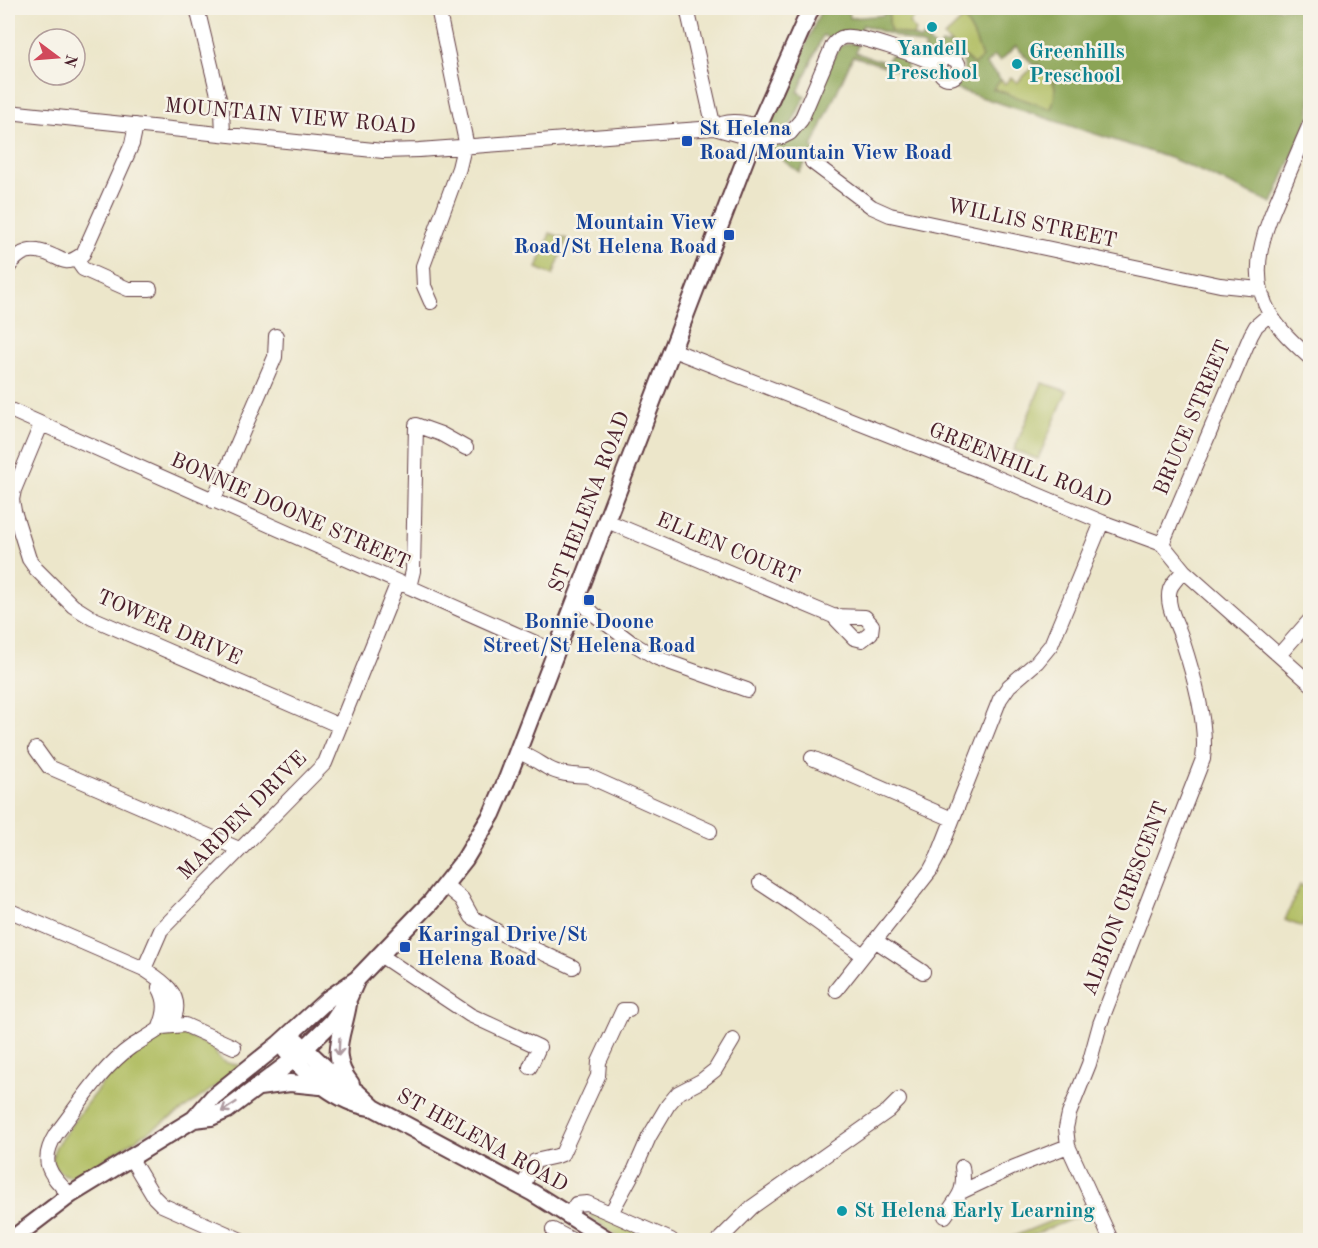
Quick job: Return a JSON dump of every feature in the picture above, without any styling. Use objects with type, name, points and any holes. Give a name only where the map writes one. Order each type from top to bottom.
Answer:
[{"type":"main road","name":"ST HELENA ROAD","points":[[608,1240],[522,1188],[374,1108],[358,1093],[299,1055],[285,1039],[328,999],[357,979],[445,885],[479,838],[492,814],[673,350],[811,8]]},
{"type":"main road","name":"ST HELENA ROAD","points":[[299,1055],[332,1022],[349,997],[357,979]]},
{"type":"main road","points":[[349,997],[338,1050],[345,1075],[358,1093]]},
{"type":"main road","points":[[11,1240],[70,1195],[194,1119],[213,1097],[285,1039]]},
{"type":"main road","name":"ST HELENA ROAD","points":[[299,1055],[305,1073],[357,1105],[374,1108]]},
{"type":"main road","points":[[194,1119],[219,1114],[258,1088],[299,1055]]},
{"type":"main road","points":[[258,1088],[290,1083],[324,1086]]},
{"type":"street","points":[[197,8],[222,111],[223,134]]},
{"type":"street","points":[[431,302],[422,278],[423,266],[465,147],[438,8]]},
{"type":"street","points":[[687,8],[714,128]]},
{"type":"street","points":[[760,135],[783,137],[796,128],[833,45],[842,38],[864,40],[940,65]]},
{"type":"street","name":"MOUNTAIN VIEW ROAD","points":[[8,112],[383,151],[714,128],[760,135]]},
{"type":"street","points":[[1311,124],[1265,228],[1258,265],[1259,289],[1270,314],[1288,336],[1311,358]]},
{"type":"street","points":[[8,268],[14,258],[26,252],[40,250],[66,261],[76,259],[83,254],[132,144],[136,125]]},
{"type":"street","name":"WILLIS STREET","points":[[812,162],[872,207],[890,215],[1220,285],[1259,289]]},
{"type":"street","points":[[76,259],[83,269],[128,289],[150,289]]},
{"type":"street","name":"BRUCE STREET","points":[[1162,544],[1251,335],[1256,326],[1270,314]]},
{"type":"street","points":[[213,501],[275,357],[276,336]]},
{"type":"street","name":"GREENHILL ROAD","points":[[673,350],[1162,544]]},
{"type":"street","name":"BONNIE DOONE STREET","points":[[8,410],[556,652]]},
{"type":"street","name":"TOWER DRIVE","points":[[41,425],[12,500],[29,560],[44,577],[73,606],[92,618],[340,726]]},
{"type":"street","name":"MARDEN DRIVE","points":[[146,971],[161,930],[322,768],[329,756],[340,726],[404,585],[413,571],[416,425],[441,434],[466,448]]},
{"type":"street","name":"ELLEN COURT","points":[[607,521],[833,616]]},
{"type":"street","points":[[836,990],[930,871],[1000,699],[1009,686],[1037,662],[1051,645],[1102,522]]},
{"type":"street","points":[[1162,544],[1184,571],[1311,683]]},
{"type":"street","name":"ALBION CRESCENT","points":[[1111,1240],[1068,1146],[1066,1128],[1069,1114],[1089,1064],[1100,1024],[1203,759],[1205,746],[1203,724],[1182,639],[1170,604],[1170,589],[1184,571]]},
{"type":"street","points":[[577,598],[632,643],[657,658],[747,690]]},
{"type":"street","points":[[1279,655],[1311,620]]},
{"type":"street","points":[[36,749],[49,767],[239,849]]},
{"type":"street","points":[[518,752],[567,775],[588,776],[710,831]]},
{"type":"street","points":[[812,758],[952,819]]},
{"type":"street","points":[[760,883],[862,955]]},
{"type":"street","points":[[445,885],[462,899],[472,917],[500,933],[573,967]]},
{"type":"street","points":[[8,910],[146,971],[169,998],[160,1027]]},
{"type":"street","points":[[876,941],[923,972]]},
{"type":"street","points":[[380,955],[470,1015],[539,1047],[530,1067]]},
{"type":"street","points":[[522,1188],[535,1161],[562,1154],[598,1076],[599,1062],[623,1010],[629,1010]]},
{"type":"street","points":[[70,1195],[49,1170],[46,1162],[49,1145],[122,1054],[160,1027],[185,1025],[234,1047]]},
{"type":"street","points":[[611,1212],[668,1105],[678,1093],[701,1081],[715,1070],[733,1040]]},
{"type":"street","points":[[719,1240],[752,1208],[888,1111],[899,1100]]},
{"type":"street","points":[[961,1191],[1068,1146]]},
{"type":"street","points":[[130,1157],[154,1197],[162,1205],[241,1240]]},
{"type":"street","points":[[945,1216],[961,1191],[964,1182],[962,1167]]},
{"type":"street","name":"ST HELENA ROAD","points":[[568,1215],[576,1204],[583,1202],[611,1212],[671,1240]]},
{"type":"street","points":[[553,1230],[572,1240]]},
{"type":"green space","points":[[822,8],[849,8],[850,18],[884,15],[883,8],[888,8],[890,31],[913,36],[920,40],[924,37],[937,50],[942,44],[951,44],[974,65],[982,58],[980,51],[968,25],[954,8],[1310,8],[1310,115],[1272,203],[1173,159],[853,56],[812,147],[815,150],[799,172],[774,154],[757,157],[764,145],[787,141],[839,48],[846,44],[858,44],[856,53],[887,63],[890,55],[908,61],[906,69],[948,83],[959,80],[962,76],[964,64],[957,55],[923,54],[925,46],[863,25],[859,33],[831,39],[823,35],[798,92],[805,96],[791,125],[777,133],[771,131],[769,127]],"holes":[[[1016,46],[1034,66],[1038,64],[1054,84],[1055,94],[1051,109],[993,89],[1001,80],[986,64],[994,56],[1000,61]]]},
{"type":"green space","points":[[888,8],[923,8],[909,23],[916,31],[913,36],[890,31]]},
{"type":"green space","points":[[964,18],[976,39],[982,58],[974,65],[944,37]]},
{"type":"green space","points":[[1037,63],[1054,84],[1055,94],[1051,110],[992,88],[1001,80],[1005,84],[1011,77],[1017,83]]},
{"type":"green space","points":[[550,233],[567,239],[553,275],[537,268]]},
{"type":"green space","points":[[1042,383],[1067,391],[1038,459],[1014,450]]},
{"type":"green space","points":[[1300,885],[1310,889],[1310,906],[1302,927],[1285,920]]},
{"type":"green space","points":[[176,1032],[213,1047],[218,1057],[224,1062],[244,1066],[180,1112],[78,1176],[65,1175],[60,1172],[53,1159],[56,1146],[93,1095],[123,1061],[140,1047],[158,1037]]},
{"type":"green space","points":[[1083,1208],[1087,1213],[1020,1240],[1005,1240]]},
{"type":"green space","points":[[593,1212],[660,1240],[622,1240],[591,1217]]},
{"type":"place","name":"Yandell Preschool","points":[[932,27]]},
{"type":"place","name":"Greenhills Preschool","points":[[1017,64]]},
{"type":"place","name":"St Helena Road/Mountain View Road","points":[[687,141]]},
{"type":"place","name":"Mountain View Road/St Helena Road","points":[[729,235]]},
{"type":"place","name":"Bonnie Doone Street/St Helena Road","points":[[589,600]]},
{"type":"place","name":"Karingal Drive/St Helena Road","points":[[405,947]]},
{"type":"place","name":"St Helena Early Learning","points":[[842,1211]]}]
